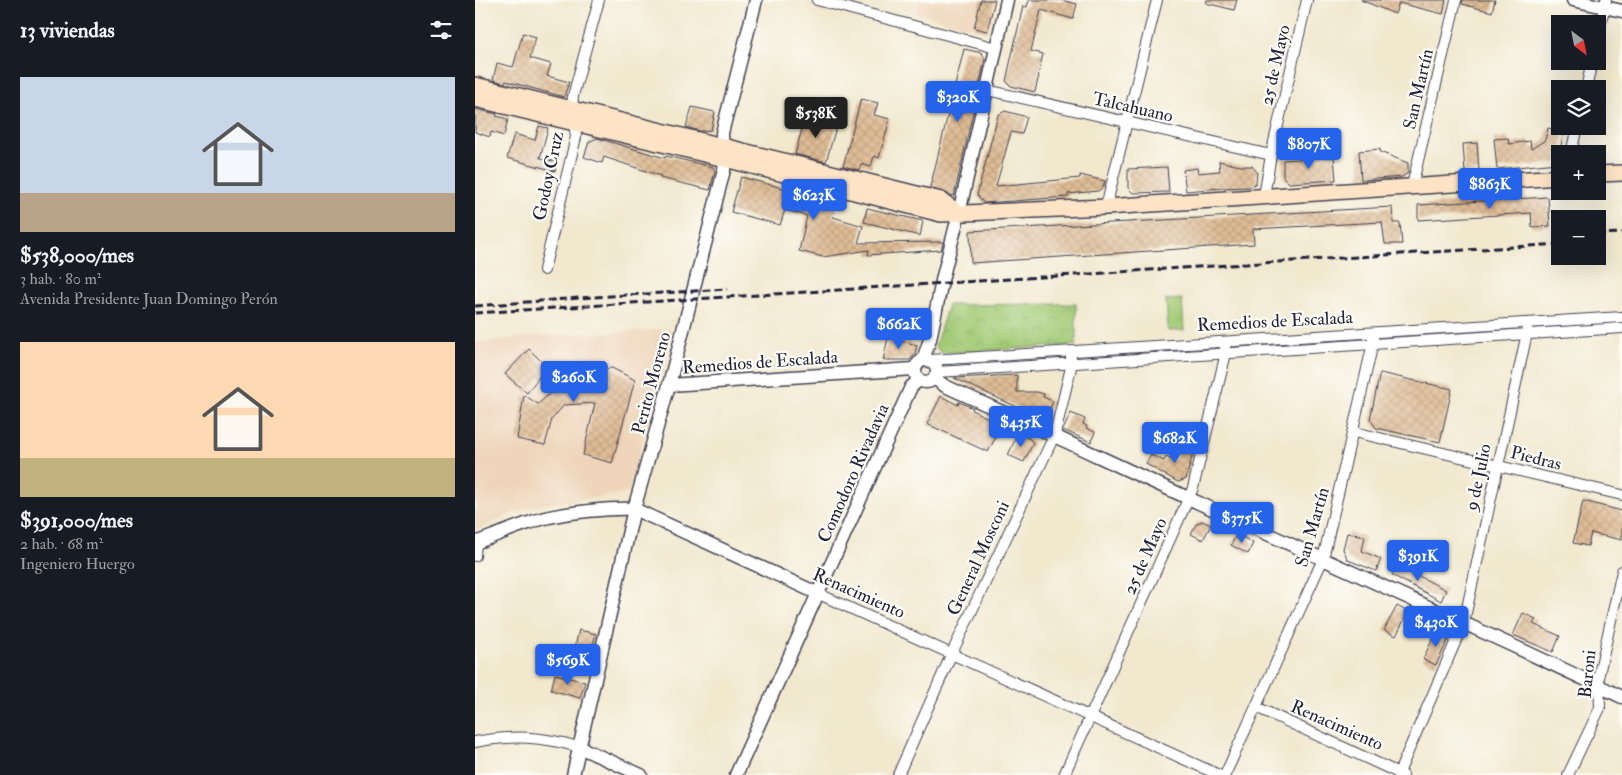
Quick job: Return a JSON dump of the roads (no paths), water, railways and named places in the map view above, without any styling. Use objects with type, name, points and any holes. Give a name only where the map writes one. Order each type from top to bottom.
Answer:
[{"type":"main road","points":[[475,85],[574,116],[723,152],[941,200],[959,213],[1106,207],[1551,178]]},
{"type":"main road","points":[[475,99],[574,116]]},
{"type":"main road","points":[[1606,174],[1622,173]]},
{"type":"street","name":"Godoy Cruz","points":[[544,270],[576,137],[573,96],[599,0]]},
{"type":"street","name":"Perito Moreno","points":[[573,775],[634,510],[669,385],[724,170],[722,133],[756,0]]},
{"type":"street","points":[[817,0],[997,48]]},
{"type":"street","points":[[927,360],[943,276],[1007,0]]},
{"type":"street","points":[[1106,207],[1157,0]]},
{"type":"street","name":"25 de Mayo","points":[[1264,196],[1271,155],[1307,0]]},
{"type":"street","name":"San Martín","points":[[1412,186],[1456,0]]},
{"type":"street","points":[[1573,0],[1606,4],[1622,11]]},
{"type":"street","name":"Talcahuano","points":[[987,90],[1271,155]]},
{"type":"street","name":"Remedios de Escalada","points":[[936,375],[1072,362],[1226,353],[1373,338],[1527,328],[1622,317]]},
{"type":"street","name":"Remedios de Escalada","points":[[1527,328],[1622,328]]},
{"type":"street","name":"9 de Julio","points":[[1400,774],[1464,622],[1527,328]]},
{"type":"street","name":"San Martín","points":[[1225,775],[1323,559],[1354,432],[1373,338]]},
{"type":"street","name":"Remedios de Escalada","points":[[927,360],[1224,341],[1373,338]]},
{"type":"street","name":"25 de Mayo","points":[[1063,775],[1091,717],[1193,488],[1226,353],[1224,341]]},
{"type":"street","name":"General Mosconi","points":[[898,775],[952,653],[1055,434],[1072,362],[1070,351]]},
{"type":"street","points":[[936,375],[928,382],[917,374],[917,363],[927,360],[936,365],[936,375],[945,386],[1055,434],[1189,498],[1464,622],[1622,696]]},
{"type":"street","name":"Remedios de Escalada","points":[[669,385],[917,374]]},
{"type":"street","name":"Comodoro Rivadavia","points":[[736,775],[917,374]]},
{"type":"street","name":"Piedras","points":[[1354,432],[1622,495]]},
{"type":"street","name":"Renacimiento","points":[[475,543],[543,518],[623,509],[634,510],[1219,775]]},
{"type":"street","points":[[475,543],[475,556]]},
{"type":"street","name":"Baroni","points":[[1569,775],[1600,708],[1599,674],[1622,572]]},
{"type":"street","name":"Renacimiento","points":[[1256,707],[1400,774]]},
{"type":"street","points":[[475,742],[517,736],[538,738],[579,747],[641,775]]},
{"type":"railway","points":[[1606,234],[1622,233]]},
{"type":"railway","points":[[475,313],[1551,245]]},
{"type":"railway","points":[[475,306],[727,289]]}]
